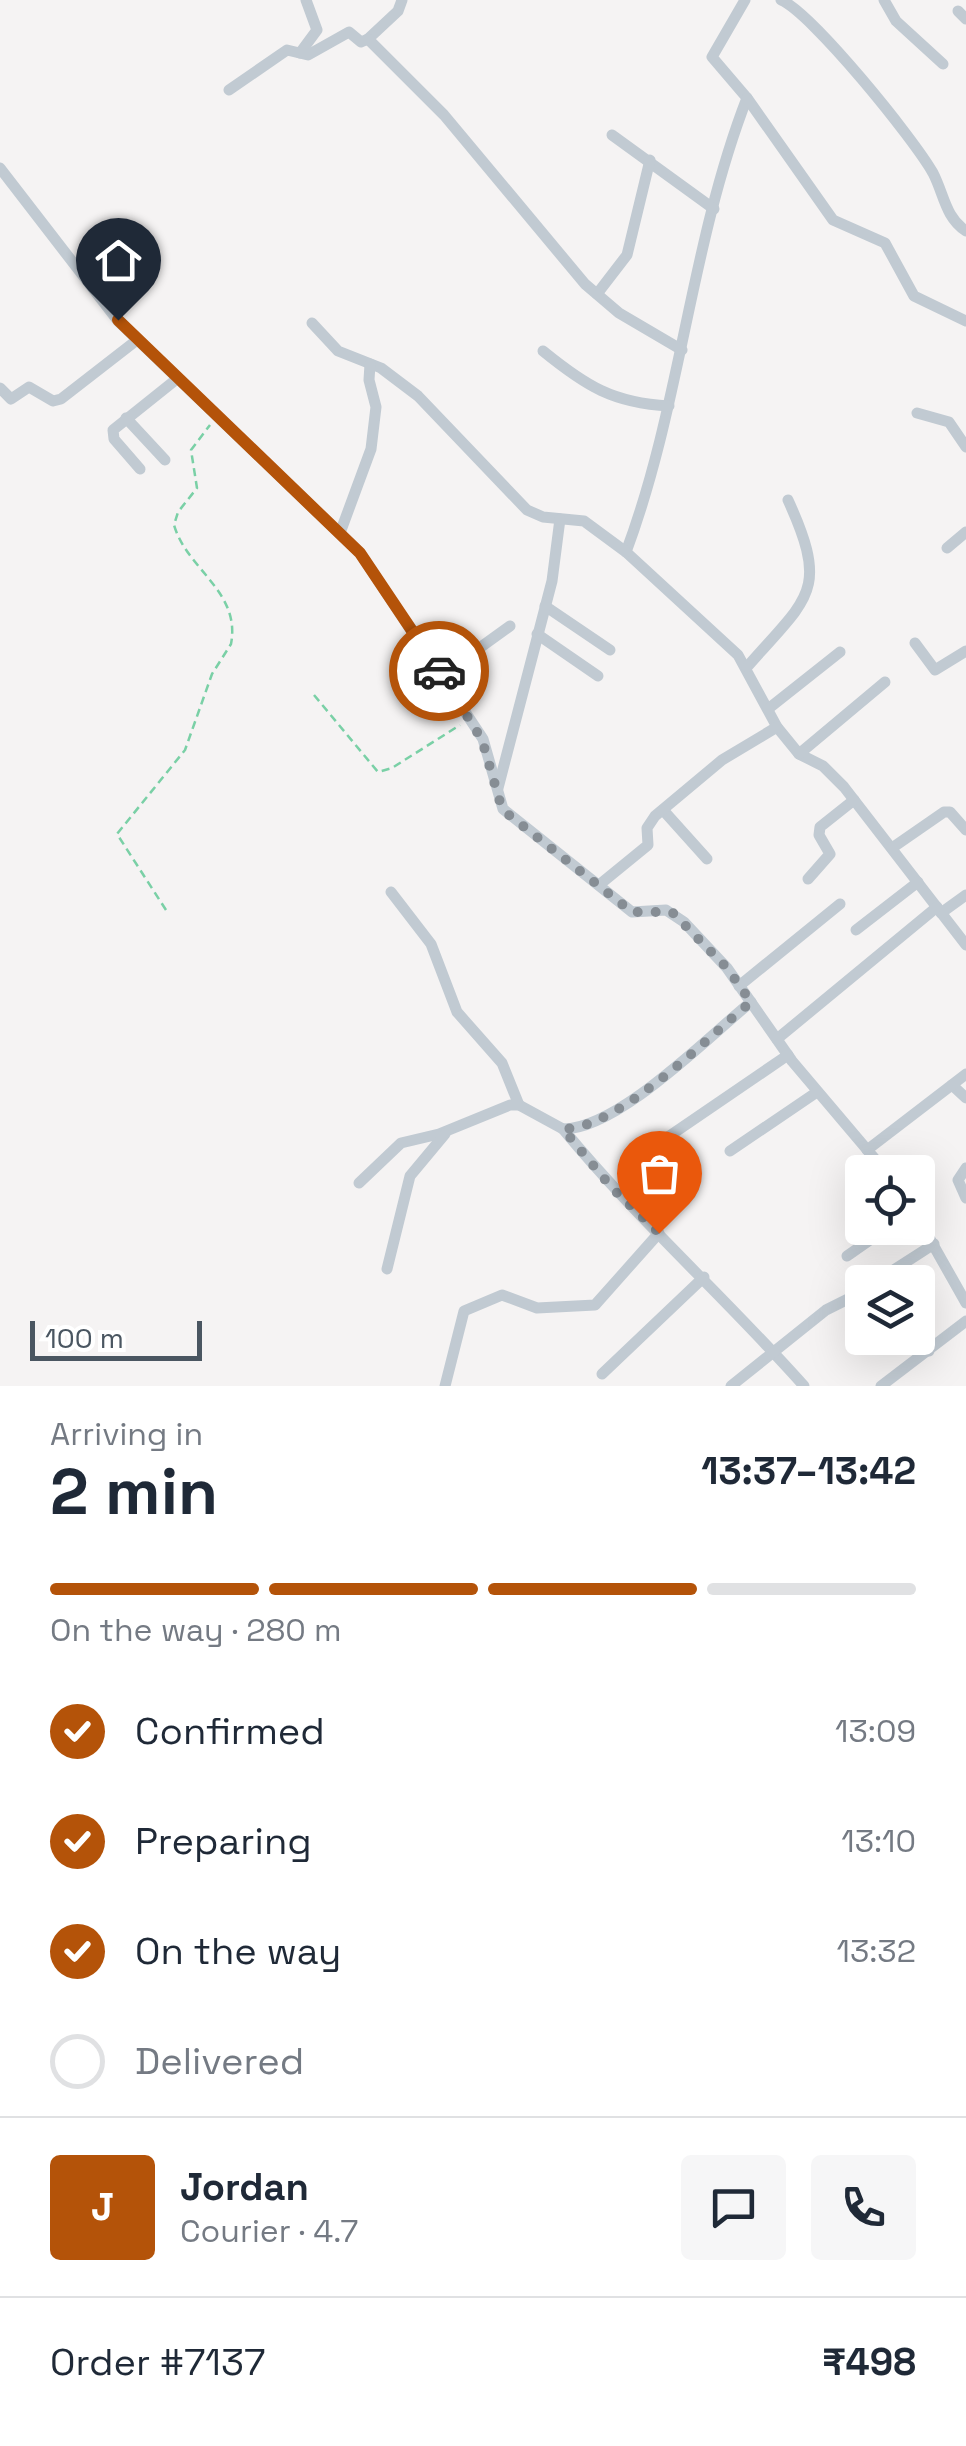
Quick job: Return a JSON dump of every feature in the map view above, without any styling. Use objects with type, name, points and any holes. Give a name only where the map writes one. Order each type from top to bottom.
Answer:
[{"type":"street","points":[[300,53],[318,30],[306,0]]},
{"type":"street","points":[[229,90],[287,50],[312,54],[348,32],[361,42],[368,40],[398,11],[402,0]]},
{"type":"street","points":[[745,0],[712,57],[747,98],[834,220],[886,242],[914,296],[966,321]]},
{"type":"street","points":[[781,0],[802,13],[873,95],[929,167],[951,217],[966,232]]},
{"type":"street","points":[[884,0],[896,21],[943,64]]},
{"type":"street","points":[[368,40],[444,115],[596,294],[682,350]]},
{"type":"street","points":[[626,552],[652,476],[714,209],[747,98]]},
{"type":"street","points":[[612,135],[714,209]]},
{"type":"street","points":[[596,294],[627,256],[650,160]]},
{"type":"street","points":[[0,168],[137,340],[372,568],[470,719],[486,748],[497,792],[509,815],[632,912],[672,912],[739,986],[788,1055],[871,1155]]},
{"type":"street","points":[[312,323],[338,350],[394,376],[451,426],[516,501],[543,517],[584,521],[626,552],[747,667],[777,727],[799,754],[823,766],[854,800],[966,945]]},
{"type":"street","points":[[0,388],[11,400],[32,387],[57,401],[137,340]]},
{"type":"street","points":[[543,351],[578,379],[616,398],[670,406]]},
{"type":"street","points":[[340,533],[371,449],[376,407],[369,380],[370,364]]},
{"type":"street","points":[[140,469],[112,434],[126,418],[178,378]]},
{"type":"street","points":[[917,413],[949,422],[966,446]]},
{"type":"street","points":[[126,418],[165,460]]},
{"type":"street","points":[[747,667],[791,616],[810,579],[809,548],[788,500]]},
{"type":"street","points":[[497,792],[545,606],[560,519]]},
{"type":"street","points":[[947,548],[966,532]]},
{"type":"street","points":[[545,606],[610,650]]},
{"type":"street","points":[[442,675],[510,626]]},
{"type":"street","points":[[538,634],[598,676]]},
{"type":"street","points":[[915,644],[935,670],[966,651]]},
{"type":"street","points":[[768,710],[840,652]]},
{"type":"street","points":[[799,754],[885,682]]},
{"type":"street","points":[[599,885],[648,846],[649,822],[722,760],[777,727]]},
{"type":"street","points":[[808,880],[830,854],[819,835],[820,826],[854,800]]},
{"type":"street","points":[[663,810],[708,859]]},
{"type":"street","points":[[892,848],[944,812],[950,812],[966,830]]},
{"type":"street","points":[[856,930],[918,882]]},
{"type":"street","points":[[391,892],[432,944],[457,1012],[502,1062],[518,1105],[563,1129],[612,1188],[704,1276],[804,1386]]},
{"type":"street","points":[[777,1038],[940,910],[966,896]]},
{"type":"street","points":[[739,986],[840,904]]},
{"type":"street","points":[[563,1129],[592,1122],[621,1105],[751,1002]]},
{"type":"street","points":[[666,1138],[788,1055]]},
{"type":"street","points":[[867,1150],[966,1074]]},
{"type":"street","points":[[952,1085],[966,1098]]},
{"type":"street","points":[[730,1152],[817,1092]]},
{"type":"street","points":[[358,1183],[401,1143],[518,1105]]},
{"type":"street","points":[[388,1268],[410,1176],[448,1130]]},
{"type":"street","points":[[966,1168],[958,1180],[966,1198]]},
{"type":"street","points":[[446,1386],[464,1311],[502,1296],[537,1308],[595,1304],[659,1233]]},
{"type":"street","points":[[847,1256],[863,1245]]},
{"type":"street","points":[[902,1265],[932,1245]]},
{"type":"street","points":[[935,1245],[966,1303]]},
{"type":"street","points":[[602,1374],[704,1276]]},
{"type":"street","points":[[732,1386],[826,1310],[845,1300]]},
{"type":"street","points":[[935,1346],[966,1321]]},
{"type":"street","points":[[882,1386],[924,1355]]},
{"type":"path","points":[[166,910],[117,834],[185,750],[212,674],[230,644],[222,591],[187,554],[174,525],[178,512],[197,488],[191,450],[218,417]]},
{"type":"path","points":[[314,695],[378,772],[392,768],[470,719]]},
{"type":"way so far","points":[[439,671],[486,748],[503,809],[632,912],[672,912],[727,968],[751,1002],[621,1105],[592,1122],[563,1129],[612,1188],[659,1233]]},
{"type":"route","points":[[118,320],[360,553],[439,671]]}]
